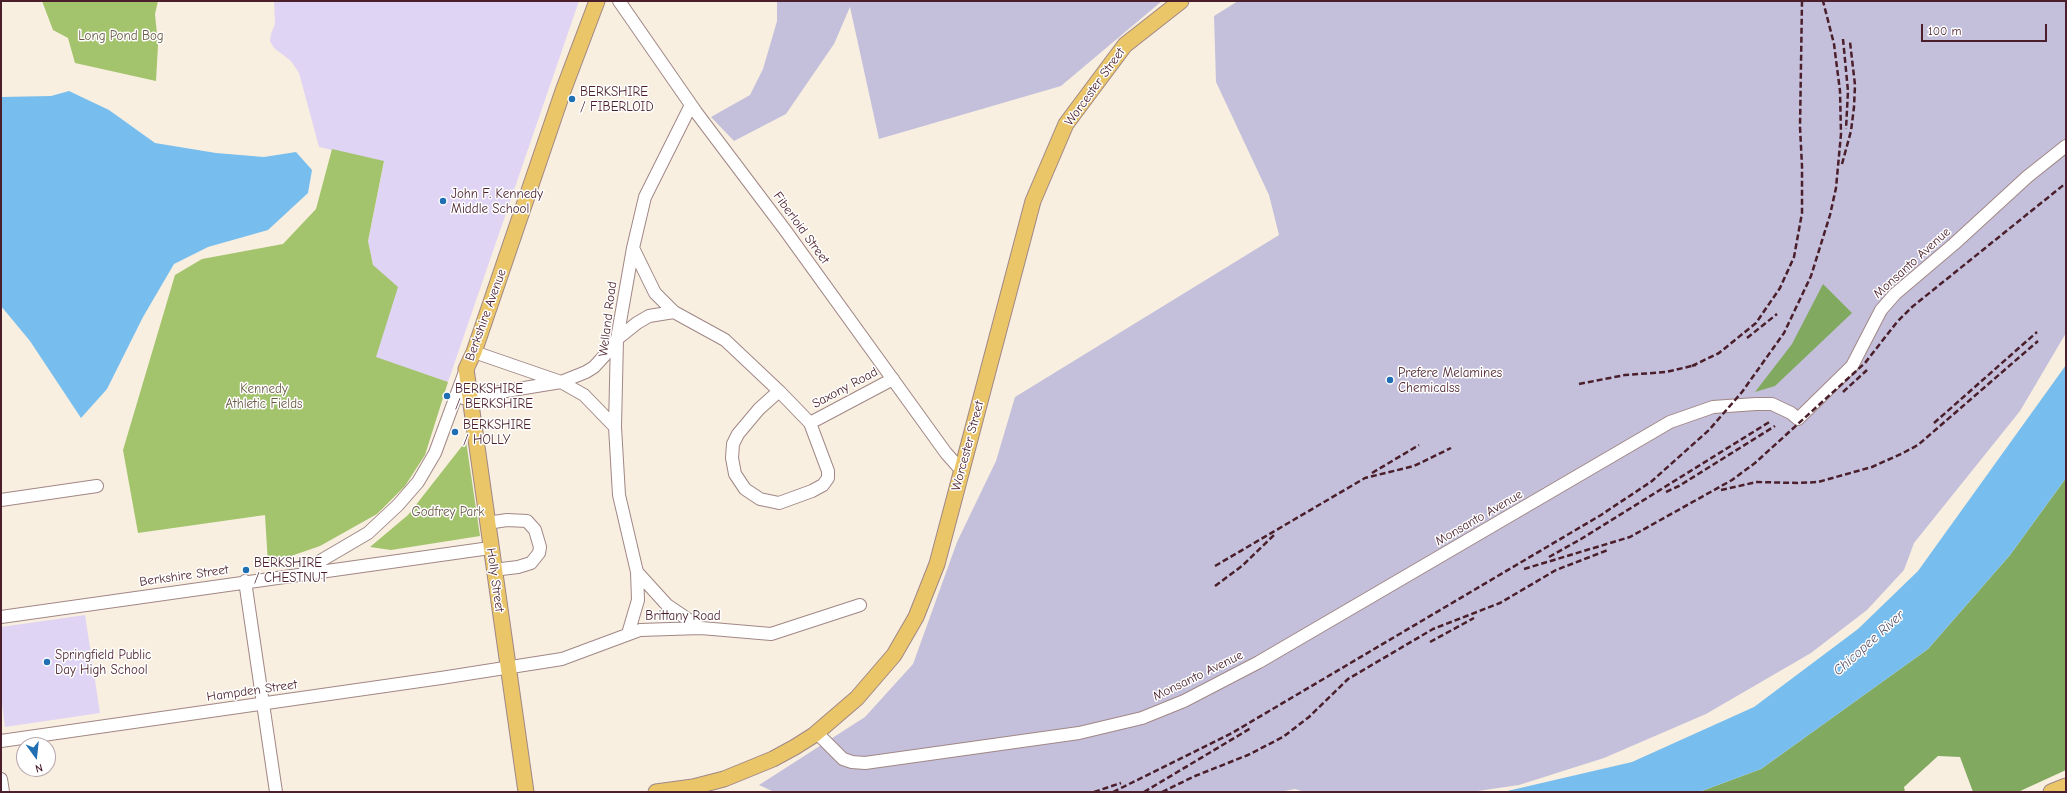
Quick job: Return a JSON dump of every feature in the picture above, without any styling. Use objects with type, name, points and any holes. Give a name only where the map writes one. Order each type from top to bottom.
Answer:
[{"type":"main road","name":"Berkshire Avenue","points":[[466,369],[474,352],[564,91],[597,1]]},
{"type":"main road","name":"Worcester Street","points":[[656,792],[693,787],[731,776],[773,759],[817,733],[865,691],[890,661],[906,635],[924,599],[937,564],[1033,201],[1066,124],[1125,44],[1181,1]]},
{"type":"main road","name":"Holly Street","points":[[466,369],[493,570],[526,792]]},
{"type":"main road","points":[[2051,792],[2066,786]]},
{"type":"street","name":"Fiberloid Street","points":[[618,1],[691,105],[785,230],[946,453],[962,471]]},
{"type":"street","name":"Welland Road","points":[[628,634],[638,600],[637,572],[620,495],[615,427],[617,339],[633,248],[645,197],[691,105]]},
{"type":"street","name":"Monsanto Avenue","points":[[817,733],[843,759],[852,762],[865,763],[1079,733],[1142,718],[1184,701],[1259,662],[1670,422],[1713,407],[1756,404],[1772,404],[1791,413],[1798,419],[1852,366],[1881,310],[1895,294],[2028,176],[2066,146]]},
{"type":"street","points":[[633,248],[655,293],[674,312],[725,340],[779,391],[810,423],[828,471],[828,478],[823,485],[812,492],[779,503],[760,499],[745,489],[735,474],[732,458],[733,444],[738,434],[759,409],[779,391]]},
{"type":"street","points":[[455,399],[561,382],[586,372],[594,367],[617,339],[637,323],[649,316],[674,312]]},
{"type":"street","points":[[474,352],[561,382],[584,395],[615,427]]},
{"type":"street","name":"Berkshire Avenue","points":[[298,574],[368,533],[398,505],[418,482],[435,453],[466,369]]},
{"type":"street","name":"Saxony Road","points":[[810,423],[893,379]]},
{"type":"street","points":[[1,500],[97,486]]},
{"type":"street","points":[[487,523],[507,520],[527,521],[535,530],[540,547],[539,554],[531,563],[518,567],[493,570]]},
{"type":"street","name":"Berkshire Street","points":[[1,617],[490,548]]},
{"type":"street","name":"Welland Road","points":[[637,572],[667,606],[700,628]]},
{"type":"street","points":[[245,582],[276,792]]},
{"type":"street","name":"Brittany Road","points":[[508,668],[562,659],[640,630],[700,628],[771,634],[860,605]]},
{"type":"street","name":"Hampden Street","points":[[1,741],[508,668]]},
{"type":"street","points":[[1,779],[3,792]]},
{"type":"shaded area","name":"John F. Kennedy Middle School","points":[[274,1],[579,1],[448,382],[376,358],[373,265],[368,241],[384,162],[319,147],[299,73],[291,61],[274,48],[270,41],[275,24]]},
{"type":"shaded area","points":[[777,1],[1162,1],[1061,86],[879,139],[850,7],[834,44],[786,114],[734,141],[711,117],[750,95],[763,69],[777,21]]},
{"type":"shaded area","points":[[1238,1],[2066,1],[2066,333],[2020,411],[1914,543],[1904,570],[1867,610],[1811,653],[1706,714],[1604,758],[1519,785],[1471,792],[1305,792],[1295,789],[1279,792],[774,792],[759,785],[865,717],[913,664],[957,542],[996,461],[1015,397],[1279,235],[1269,195],[1216,82],[1214,16]]},
{"type":"shaded area","name":"Springfield Public Day High School","points":[[85,615],[100,713],[5,727],[1,696],[1,627]]},
{"type":"green space","name":"Long Pond Bog","points":[[42,1],[158,1],[155,14],[158,45],[156,81],[75,63],[68,38],[53,30]]},
{"type":"green space","name":"Kennedy Athletic Fields","points":[[332,149],[384,161],[368,241],[373,265],[398,287],[376,357],[448,382],[425,455],[405,486],[377,514],[320,546],[268,564],[265,515],[138,533],[123,450],[175,275],[202,259],[283,244],[316,209]]},
{"type":"green space","points":[[1823,284],[1852,313],[1775,386],[1755,392],[1792,344]]},
{"type":"green space","name":"Godfrey Park","points":[[466,441],[480,536],[391,550],[370,547],[408,515]]},
{"type":"green space","points":[[2066,478],[2066,770],[2018,792],[1973,792],[1960,757],[1938,756],[1904,787],[1905,792],[1699,792],[1761,769],[1928,649],[2010,555]]},
{"type":"water","points":[[69,91],[109,110],[155,143],[216,153],[264,157],[296,152],[312,170],[308,193],[268,230],[208,247],[174,264],[143,317],[107,389],[81,418],[30,341],[1,306],[1,97],[51,96]]},
{"type":"water","name":"Chicopee River","points":[[2066,365],[2066,478],[2010,555],[1928,649],[1761,769],[1699,792],[1503,792],[1632,762],[1754,707],[1858,629],[1918,571]]},
{"type":"railway","points":[[1692,366],[1719,353],[1756,323],[1780,288],[1794,257],[1802,213],[1800,127],[1802,1]]},
{"type":"railway","points":[[1113,792],[1232,733],[1601,515],[1652,481],[1709,430],[1742,392],[1784,333],[1811,276],[1830,215],[1836,188],[1841,134],[1840,91],[1834,44],[1823,1]]},
{"type":"railway","points":[[1843,39],[1848,91],[1846,129]]},
{"type":"railway","points":[[1842,164],[1851,131],[1854,107],[1855,85],[1850,42]]},
{"type":"railway","points":[[1524,569],[1630,537],[1732,480],[1755,463],[1865,363],[1897,322],[1912,307],[2066,183]]},
{"type":"railway","points":[[1747,338],[1777,314]]},
{"type":"railway","points":[[1934,423],[2037,332]]},
{"type":"railway","points":[[1721,490],[1757,482],[1818,482],[1872,467],[1903,453],[1918,445],[2038,341]]},
{"type":"railway","points":[[1579,384],[1625,375],[1666,372],[1696,365]]},
{"type":"railway","points":[[1843,392],[1867,370]]},
{"type":"railway","points":[[1549,557],[1581,539],[1771,421]]},
{"type":"railway","points":[[1666,492],[1679,486],[1775,426]]},
{"type":"railway","points":[[1372,473],[1419,445]]},
{"type":"railway","points":[[1215,566],[1365,478],[1414,466],[1451,448]]},
{"type":"railway","points":[[1215,586],[1242,566],[1275,534]]},
{"type":"railway","points":[[1162,792],[1195,776],[1248,755],[1283,737],[1309,717],[1348,679],[1433,629],[1500,603],[1556,570],[1608,550]]},
{"type":"railway","points":[[1430,642],[1474,618]]},
{"type":"railway","points":[[1144,792],[1251,728]]},
{"type":"railway","points":[[1094,792],[1121,783]]},
{"type":"place","name":"BERKSHIRE / FIBERLOID","points":[[572,99]]},
{"type":"place","name":"John F. Kennedy Middle School","points":[[443,201]]},
{"type":"place","name":"Prefere Melamines Chemicalss","points":[[1390,380]]},
{"type":"place","name":"BERKSHIRE / BERKSHIRE","points":[[447,396]]},
{"type":"place","name":"BERKSHIRE / HOLLY","points":[[455,432]]},
{"type":"place","name":"BERKSHIRE / CHESTNUT","points":[[246,570]]},
{"type":"place","name":"Springfield Public Day High School","points":[[47,662]]}]
